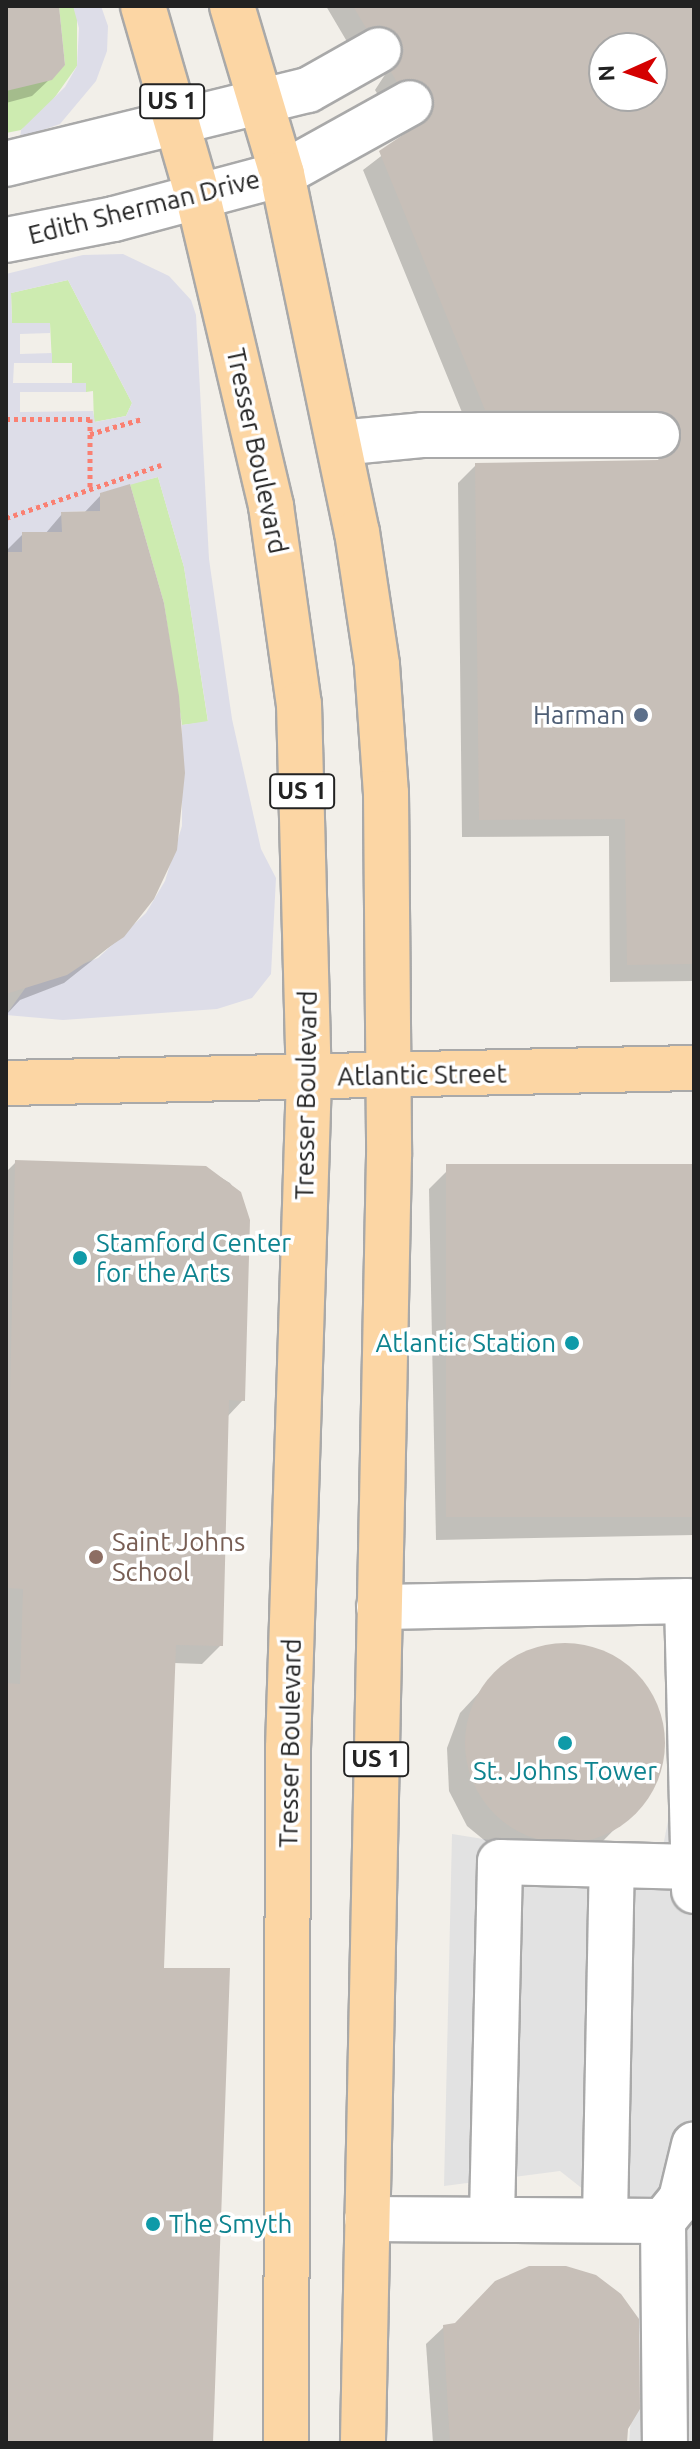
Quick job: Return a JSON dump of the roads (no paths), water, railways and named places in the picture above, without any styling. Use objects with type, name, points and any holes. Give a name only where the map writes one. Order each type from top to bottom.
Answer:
[{"type":"main road","name":"Tresser Boulevard","points":[[143,6],[198,197],[271,506],[289,610],[303,793],[309,1077],[288,1748],[286,2443]]},
{"type":"main road","name":"US 1","points":[[232,6],[264,102],[282,174],[339,443],[377,665],[386,793],[389,1076],[363,2443]]},
{"type":"main road","name":"Atlantic Street","points":[[6,1083],[694,1068]]},
{"type":"street","points":[[6,164],[308,90],[379,50]]},
{"type":"street","name":"Edith Sherman Drive","points":[[6,240],[198,197],[282,174],[410,103]]},
{"type":"street","points":[[339,443],[422,435],[657,435]]},
{"type":"street","points":[[379,1607],[687,1601],[692,1879],[612,1865],[500,1862],[492,2217]]},
{"type":"street","points":[[605,2219],[612,1865]]},
{"type":"street","points":[[665,2443],[663,2221],[681,2199],[694,2145]]},
{"type":"street","points":[[367,2219],[492,2217],[663,2221]]},
{"type":"place","name":"Harman","points":[[641,715]]},
{"type":"place","name":"Stamford Center for the Arts","points":[[80,1258]]},
{"type":"place","name":"Atlantic Station","points":[[572,1343]]},
{"type":"place","name":"Saint Johns School","points":[[96,1557]]},
{"type":"place","name":"St. Johns Tower","points":[[565,1743]]},
{"type":"place","name":"The Smyth","points":[[153,2224]]}]
